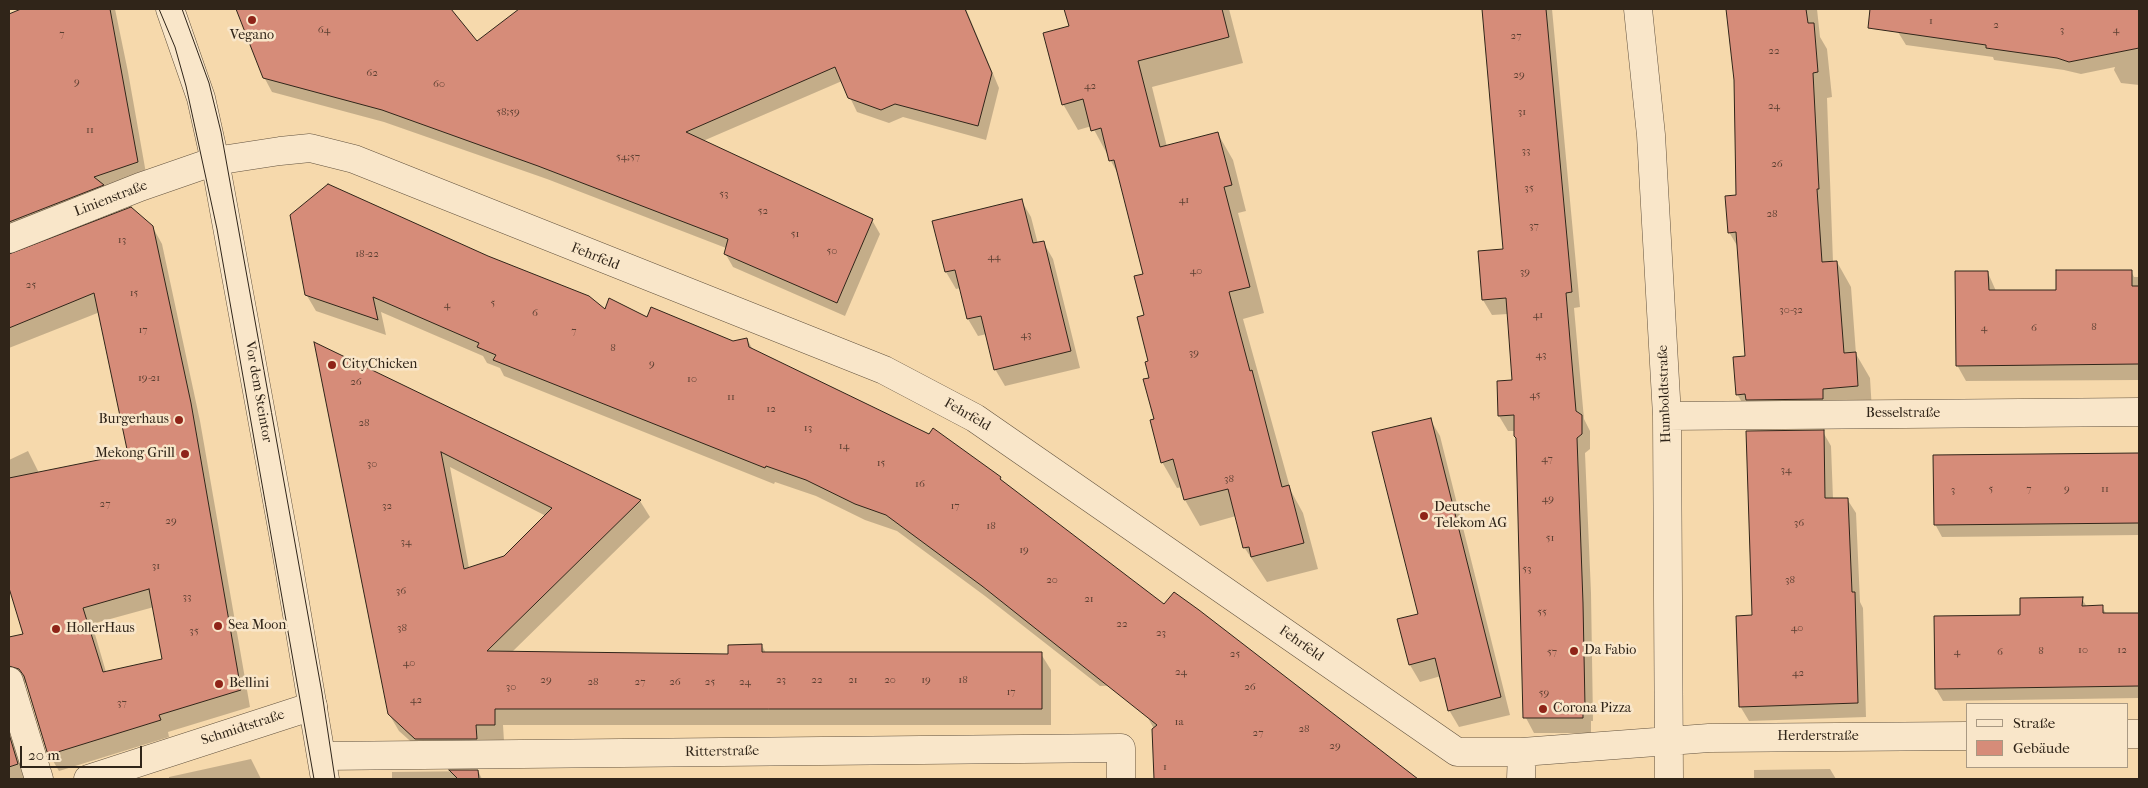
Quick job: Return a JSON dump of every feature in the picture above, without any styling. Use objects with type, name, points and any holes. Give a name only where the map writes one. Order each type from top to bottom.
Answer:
[{"type":"street","name":"Vor dem Steintor","points":[[170,9],[201,98],[215,161],[286,550],[323,768]]},
{"type":"street","name":"Humboldtstraße","points":[[1638,9],[1651,135],[1667,416],[1669,779]]},
{"type":"street","name":"Fehrfeld","points":[[215,161],[310,148],[354,159],[884,370],[975,418],[1457,752],[1522,752],[1669,742]]},
{"type":"street","name":"Linienstraße","points":[[9,239],[140,187],[215,161]]},
{"type":"street","name":"Besselstraße","points":[[1667,416],[2139,412]]},
{"type":"street","points":[[9,681],[39,779]]},
{"type":"street","name":"Schmidtstraße","points":[[88,779],[313,706]]},
{"type":"street","name":"Herderstraße","points":[[1669,742],[1709,738],[1966,736]]},
{"type":"street","name":"Ritterstraße","points":[[323,768],[1121,748],[1121,779]]},
{"type":"street","points":[[1520,779],[1522,752]]},
{"type":"building","points":[[21,9],[110,9],[138,162],[94,177],[104,185],[9,222],[9,14]]},
{"type":"building","points":[[236,9],[451,9],[477,41],[519,9],[965,9],[992,73],[978,126],[895,104],[881,110],[848,98],[835,67],[686,132],[873,219],[837,303],[724,254],[728,239],[538,166],[382,110],[263,78]]},
{"type":"building","points":[[1064,9],[1222,9],[1229,37],[1138,61],[1160,147],[1218,132],[1232,185],[1224,187],[1250,287],[1229,292],[1250,371],[1252,370],[1282,487],[1289,485],[1304,543],[1251,557],[1249,547],[1243,548],[1228,489],[1184,500],[1173,459],[1161,463],[1150,420],[1154,419],[1143,379],[1149,378],[1145,362],[1148,361],[1137,317],[1144,315],[1134,276],[1143,274],[1114,160],[1109,161],[1101,128],[1091,131],[1083,99],[1062,105],[1043,33],[1069,26]]},
{"type":"building","points":[[1482,9],[1546,9],[1572,292],[1566,293],[1576,411],[1582,415],[1582,434],[1577,438],[1583,603],[1585,706],[1583,706],[1583,718],[1523,718],[1516,438],[1514,436],[1514,415],[1498,416],[1497,381],[1512,380],[1506,298],[1482,300],[1478,251],[1503,249]]},
{"type":"building","points":[[1726,9],[1806,9],[1808,23],[1814,23],[1818,72],[1813,73],[1819,189],[1817,189],[1822,262],[1837,261],[1844,353],[1856,352],[1858,386],[1823,389],[1823,399],[1746,400],[1745,394],[1736,395],[1733,357],[1745,356],[1736,232],[1728,233],[1725,196],[1736,195],[1734,80]]},
{"type":"building","points":[[1870,9],[2139,9],[2139,48],[2069,62],[2057,58],[1986,48],[1986,45],[1868,28]]},
{"type":"building","points":[[328,184],[488,256],[589,296],[605,309],[609,298],[647,317],[651,307],[733,341],[747,338],[749,347],[929,434],[933,428],[1001,477],[1000,479],[1164,604],[1174,592],[1199,610],[1418,779],[1154,779],[1152,729],[1157,725],[982,586],[886,515],[855,504],[806,480],[766,466],[765,468],[493,360],[496,355],[477,347],[479,343],[373,297],[378,320],[305,295],[290,215]]},
{"type":"building","points":[[1022,199],[1033,243],[1044,241],[1071,351],[994,370],[981,316],[967,319],[955,270],[945,272],[932,221]]},
{"type":"building","points":[[131,207],[153,226],[191,403],[241,690],[159,715],[161,720],[48,755],[24,676],[19,669],[9,666],[9,637],[23,634],[9,588],[9,478],[128,454],[94,293],[9,328],[9,254]],"holes":[[[149,589],[162,659],[103,672],[83,608]]]},
{"type":"building","points":[[2056,270],[2132,270],[2132,286],[2139,286],[2139,364],[1956,366],[1955,271],[1988,271],[1989,290],[2056,290]]},
{"type":"building","points":[[314,342],[641,500],[487,651],[728,654],[728,645],[762,644],[762,652],[1042,652],[1042,709],[495,709],[495,725],[476,725],[477,739],[415,739],[388,714]],"holes":[[[441,452],[552,508],[504,556],[464,569]]]},
{"type":"building","name":"Deutsche Telekom AG","points":[[1431,418],[1501,697],[1448,711],[1435,658],[1409,665],[1397,619],[1418,614],[1372,432]]},
{"type":"building","points":[[1824,430],[1825,498],[1848,498],[1852,592],[1855,592],[1858,703],[1739,707],[1736,616],[1752,615],[1746,431]]},
{"type":"building","points":[[2139,453],[2139,523],[1934,525],[1933,455]]},
{"type":"building","points":[[2083,597],[2082,606],[2103,605],[2103,613],[2139,613],[2139,686],[1935,689],[1934,616],[2020,615],[2020,598]]},
{"type":"building","points":[[9,734],[18,764],[9,767]]},
{"type":"building","points":[[449,770],[478,770],[479,779],[458,779]]},
{"type":"tram line","points":[[159,9],[175,47],[186,86],[217,229],[314,779]]},
{"type":"tram line","points":[[182,9],[209,83],[221,132],[322,693],[335,779]]},
{"type":"place","name":"Vegano","points":[[252,20]]},
{"type":"place","name":"CityChicken","points":[[332,365]]},
{"type":"place","name":"Burgerhaus","points":[[179,420]]},
{"type":"place","name":"Mekong Grill","points":[[185,454]]},
{"type":"place","name":"Deutsche Telekom AG","points":[[1424,516]]},
{"type":"place","name":"Sea Moon","points":[[218,626]]},
{"type":"place","name":"HollerHaus","points":[[56,629]]},
{"type":"place","name":"Da Fabio","points":[[1574,651]]},
{"type":"place","name":"Bellini","points":[[219,684]]},
{"type":"place","name":"Corona Pizza","points":[[1543,709]]}]
